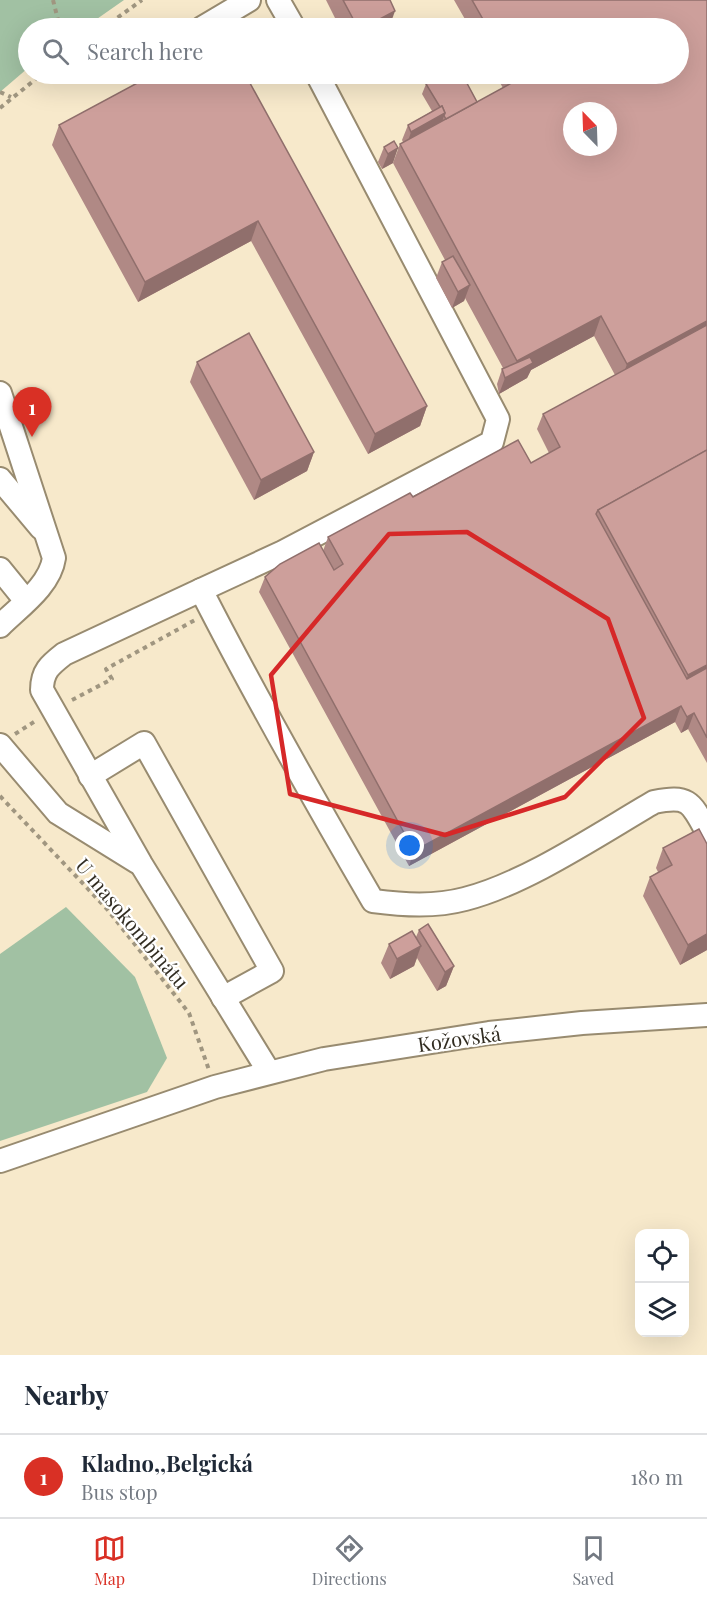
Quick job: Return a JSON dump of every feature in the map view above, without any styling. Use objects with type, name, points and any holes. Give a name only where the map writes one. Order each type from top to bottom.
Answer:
[{"type":"street","points":[[219,18],[249,0]]},
{"type":"street","points":[[278,0],[288,18]]},
{"type":"street","points":[[269,1072],[141,864],[52,711],[42,690],[42,678],[47,668],[64,654],[283,552],[492,442],[498,419],[322,84]]},
{"type":"street","points":[[0,393],[5,420],[50,538],[54,558],[52,570],[26,601],[0,626]]},
{"type":"street","points":[[0,479],[50,538]]},
{"type":"street","points":[[0,569],[26,601]]},
{"type":"street","points":[[201,590],[272,727],[374,901],[409,906],[465,899],[527,874],[654,802],[677,798],[693,805],[707,832]]},
{"type":"street","points":[[6,740],[58,813],[141,864]]},
{"type":"street","points":[[90,776],[144,743],[272,971],[223,998]]},
{"type":"street","name":"Kožovská","points":[[0,1161],[215,1087],[324,1059],[489,1033],[582,1023],[707,1015]]},
{"type":"path","points":[[53,0],[58,18]]},
{"type":"path","points":[[117,18],[142,0]]},
{"type":"path","points":[[0,108],[29,84]]},
{"type":"path","points":[[0,92],[11,97]]},
{"type":"path","points":[[6,740],[52,711],[112,679],[106,669],[212,612]]},
{"type":"path","name":"U masokombinátu","points":[[0,796],[107,909],[189,1013],[215,1087]]},
{"type":"highlighted area","points":[[467,532],[608,619],[644,718],[565,797],[445,835],[290,794],[271,675],[389,534]]},
{"type":"green space","points":[[0,0],[124,0],[98,18],[18,18],[18,77],[0,92]]},
{"type":"green space","points":[[66,907],[135,977],[167,1058],[147,1092],[0,1141],[0,954]]},
{"type":"building","points":[[343,0],[390,0],[395,11],[382,18],[353,18]]},
{"type":"building","points":[[472,0],[707,0],[707,321],[627,364],[601,316],[517,361],[400,144],[510,84],[689,84],[689,18],[482,18]]},
{"type":"building","points":[[135,84],[250,84],[427,406],[375,434],[258,221],[145,282],[59,125]]},
{"type":"building","points":[[426,84],[467,84],[477,102],[446,119],[442,106],[440,107]]},
{"type":"building","points":[[442,106],[445,113],[411,132],[408,125]]},
{"type":"building","points":[[394,141],[398,148],[388,154],[384,147]]},
{"type":"building","points":[[453,256],[470,285],[458,292],[442,262]]},
{"type":"building","points":[[707,325],[707,450],[598,510],[596,514],[687,679],[707,668],[707,738],[694,713],[687,717],[681,706],[414,851],[265,577],[280,564],[319,543],[334,570],[343,564],[328,537],[410,493],[413,497],[518,440],[531,463],[560,447],[543,414]]},
{"type":"building","points":[[249,333],[314,452],[261,480],[197,362]]},
{"type":"building","points":[[530,357],[533,363],[505,378],[502,369]]},
{"type":"building","points":[[707,450],[707,665],[688,675],[598,510]]},
{"type":"building","points":[[699,829],[707,844],[707,934],[688,945],[650,877],[672,865],[663,848]]},
{"type":"building","points":[[428,924],[454,966],[445,972],[419,930]]},
{"type":"building","points":[[412,931],[421,946],[397,959],[389,944]]},
{"type":"place","name":"Kladno,,Belgická","points":[[32,437]]}]
